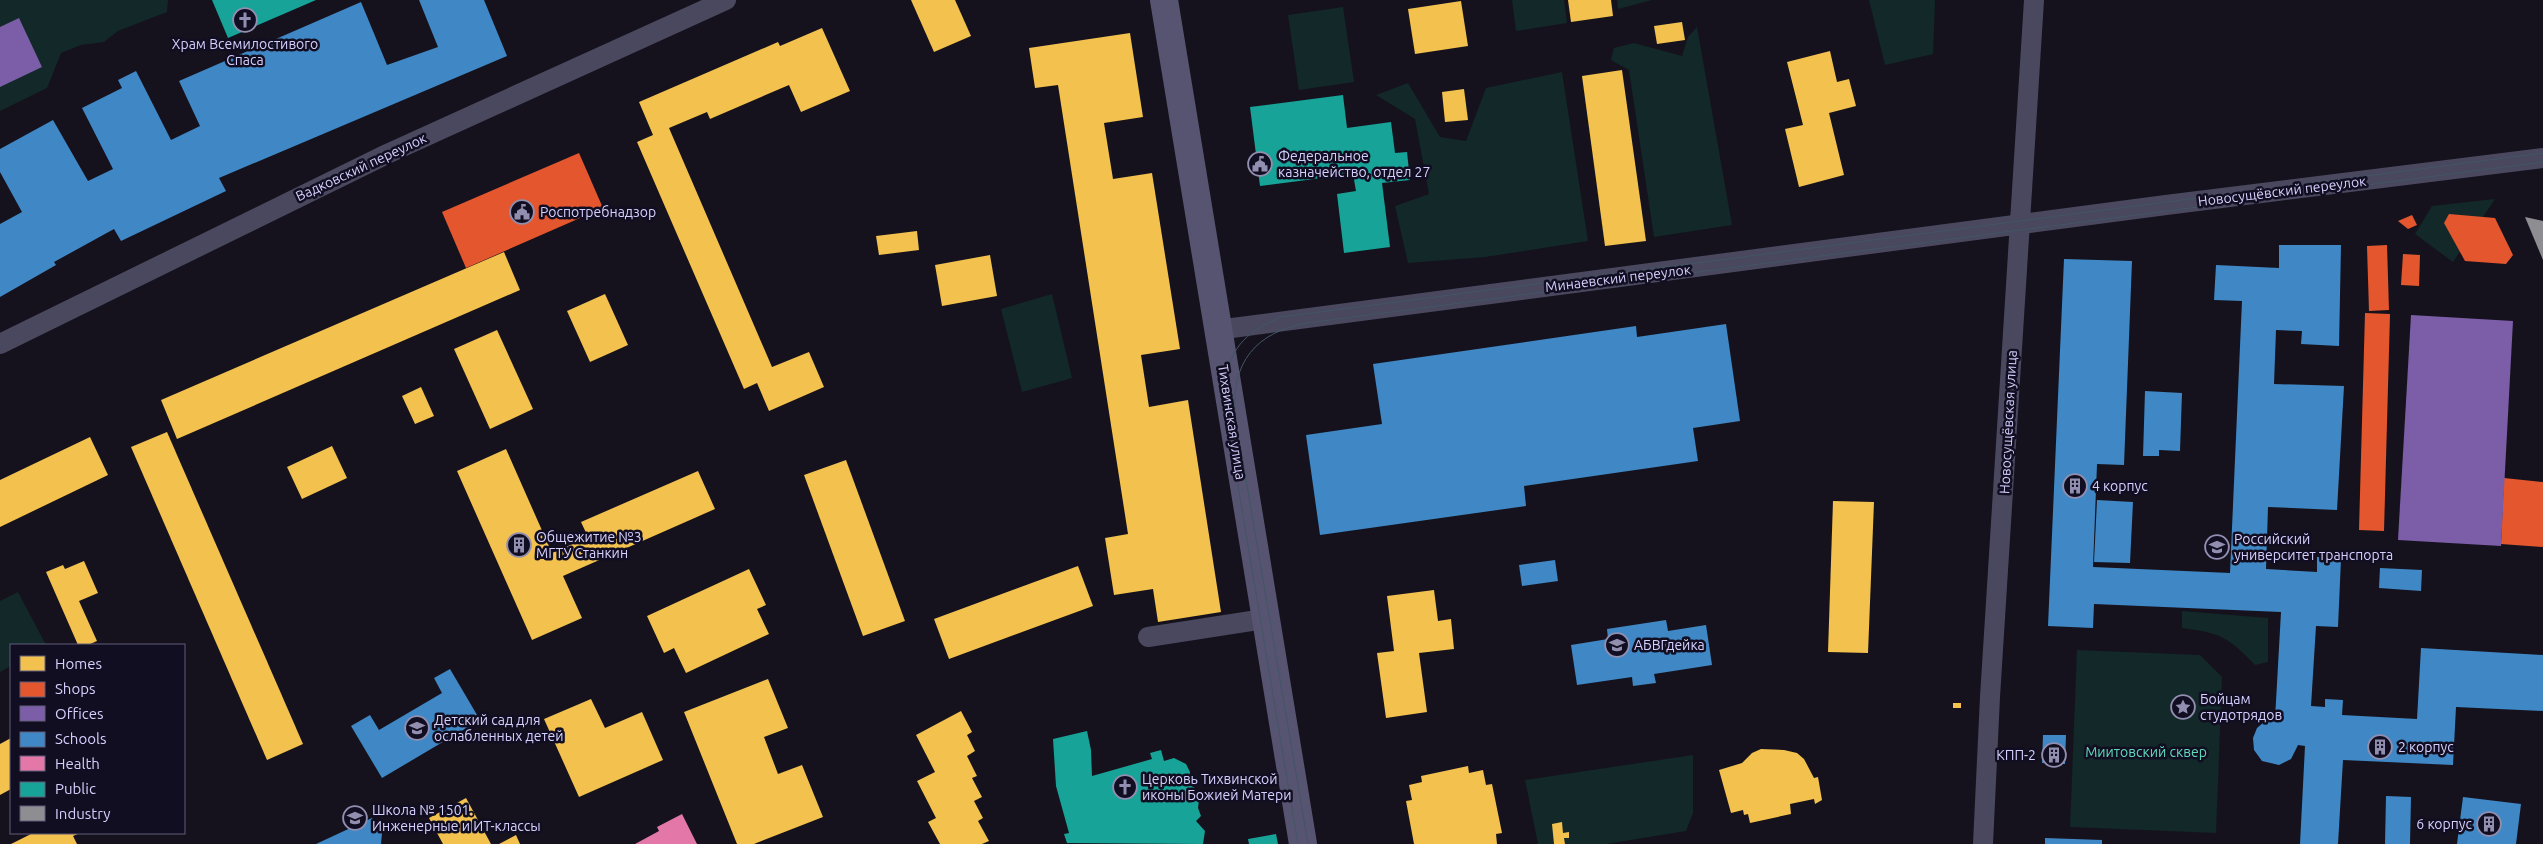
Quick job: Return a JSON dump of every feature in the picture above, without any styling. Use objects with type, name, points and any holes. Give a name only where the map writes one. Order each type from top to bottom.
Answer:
[{"type":"street","name":"Вадковский переулок","points":[[0,344],[387,154],[726,0]]},
{"type":"street","name":"Тихвинская улица","points":[[1164,0],[1264,619],[1303,844]]},
{"type":"street","name":"Новосущёвская улица","points":[[1983,844],[1990,697],[2034,0]]},
{"type":"street","name":"Новосущёвский переулок","points":[[2020,225],[2543,158]]},
{"type":"street","name":"Минаевский переулок","points":[[1217,330],[2020,225]]},
{"type":"street","points":[[1148,637],[1264,619]]},
{"type":"green space","points":[[0,0],[168,0],[167,12],[118,31],[104,42],[81,45],[61,53],[47,88],[0,111]]},
{"type":"green space","points":[[1512,0],[1564,0],[1567,23],[1516,31]]},
{"type":"green space","points":[[1617,0],[1652,0],[1618,9]]},
{"type":"green space","points":[[1869,0],[1935,0],[1933,54],[1885,65]]},
{"type":"green space","points":[[1343,7],[1354,82],[1299,90],[1288,15]]},
{"type":"green space","points":[[1697,27],[1732,225],[1654,237],[1629,70],[1611,60],[1614,48],[1634,43],[1682,56],[1688,37]]},
{"type":"green space","points":[[1562,72],[1588,241],[1485,257],[1408,263],[1395,206],[1429,194],[1415,119],[1376,95],[1408,83],[1440,137],[1466,141],[1486,88]]},
{"type":"green space","points":[[2495,199],[2453,262],[2415,234],[2432,206]]},
{"type":"green space","points":[[1052,294],[1072,378],[1022,392],[1001,309]]},
{"type":"green space","points":[[18,592],[45,644],[10,644],[10,667],[0,672],[0,601]]},
{"type":"green space","points":[[2182,611],[2268,618],[2268,662],[2255,665],[2238,648],[2223,638],[2206,632],[2182,628]]},
{"type":"green space","name":"Миитовский сквер","points":[[2077,650],[2200,655],[2222,677],[2216,833],[2070,827]]},
{"type":"green space","points":[[1693,755],[1693,813],[1686,831],[1606,844],[1538,844],[1525,780]]},
{"type":"building: Homes","points":[[911,0],[955,0],[971,36],[934,52]]},
{"type":"building: Homes","points":[[1568,0],[1611,0],[1613,16],[1571,22]]},
{"type":"building: Homes","points":[[1461,1],[1468,46],[1415,54],[1408,9]]},
{"type":"building: Homes","points":[[1682,22],[1685,40],[1657,44],[1654,26]]},
{"type":"building: Homes","points":[[822,28],[850,91],[801,112],[789,85],[710,119],[707,112],[669,128],[772,367],[809,352],[824,387],[769,411],[757,383],[744,389],[637,142],[653,135],[639,102],[778,42],[780,46]]},
{"type":"building: Homes","points":[[1130,33],[1143,117],[1104,123],[1113,179],[1152,173],[1180,349],[1141,355],[1149,407],[1188,400],[1221,612],[1158,622],[1153,589],[1114,595],[1105,538],[1128,534],[1058,85],[1035,88],[1029,48]]},
{"type":"building: Homes","points":[[1830,51],[1837,82],[1849,79],[1856,106],[1829,113],[1844,175],[1799,187],[1785,129],[1803,125],[1787,62]]},
{"type":"building: Homes","points":[[1622,70],[1646,241],[1605,246],[1582,76]]},
{"type":"building: Homes","points":[[1464,89],[1468,120],[1445,122],[1442,92]]},
{"type":"building: Homes","points":[[917,231],[919,250],[879,255],[876,236]]},
{"type":"building: Homes","points":[[504,252],[520,290],[177,439],[161,400]]},
{"type":"building: Homes","points":[[990,255],[997,296],[942,306],[935,265]]},
{"type":"building: Homes","points":[[605,294],[628,345],[590,362],[567,311]]},
{"type":"building: Homes","points":[[497,330],[533,409],[490,429],[454,349]]},
{"type":"building: Homes","points":[[421,387],[434,416],[415,424],[402,396]]},
{"type":"building: Homes","points":[[167,432],[303,744],[267,760],[131,447]]},
{"type":"building: Homes","points":[[90,437],[108,475],[0,527],[0,480]]},
{"type":"building: Homes","points":[[332,446],[347,478],[302,499],[287,467]]},
{"type":"building: Homes","name":"Общежитие №3 МГТУ Станкин","points":[[506,449],[552,553],[588,537],[581,522],[698,471],[715,509],[563,576],[582,618],[532,640],[457,471]]},
{"type":"building: Homes","points":[[846,460],[905,621],[863,636],[804,475]]},
{"type":"building: Homes","points":[[1833,501],[1874,502],[1868,653],[1828,652]]},
{"type":"building: Homes","points":[[84,561],[98,593],[79,601],[97,641],[90,644],[78,644],[46,572],[63,565],[65,569]]},
{"type":"building: Homes","points":[[1078,566],[1093,606],[949,659],[934,619]]},
{"type":"building: Homes","points":[[749,569],[766,605],[757,609],[769,634],[686,673],[674,648],[664,653],[647,616]]},
{"type":"building: Homes","points":[[1434,590],[1438,621],[1451,619],[1454,649],[1419,653],[1427,712],[1386,718],[1377,653],[1394,651],[1387,596]]},
{"type":"building: Homes","points":[[768,679],[788,728],[764,737],[778,774],[802,765],[823,817],[754,844],[737,844],[684,712]]},
{"type":"building: Homes","points":[[591,699],[605,728],[642,712],[663,760],[579,797],[544,719]]},
{"type":"building: Homes","points":[[1953,703],[1961,703],[1961,708],[1953,708]]},
{"type":"building: Homes","points":[[961,711],[972,732],[967,735],[975,751],[967,756],[977,776],[972,778],[982,797],[974,801],[983,818],[978,821],[989,841],[982,844],[940,844],[928,822],[936,818],[917,781],[935,772],[916,735]]},
{"type":"building: Homes","points":[[10,739],[10,790],[0,795],[0,744]]},
{"type":"building: Homes","points":[[1761,749],[1784,750],[1797,753],[1804,759],[1814,778],[1818,777],[1822,800],[1815,804],[1814,799],[1790,804],[1791,814],[1750,823],[1748,814],[1744,815],[1743,810],[1731,813],[1719,770],[1742,763],[1752,753]]},
{"type":"building: Homes","points":[[1468,766],[1469,773],[1483,770],[1486,785],[1492,784],[1502,833],[1496,834],[1497,844],[1414,844],[1406,801],[1412,800],[1409,785],[1422,782],[1421,776]]},
{"type":"building: Homes","points":[[466,798],[491,844],[443,844],[429,818]]},
{"type":"building: Homes","points":[[1562,822],[1563,833],[1569,832],[1569,838],[1564,838],[1565,844],[1554,844],[1552,824]]},
{"type":"building: Homes","points":[[31,834],[78,834],[73,836],[77,844],[11,844]]},
{"type":"building: Homes","points":[[516,835],[520,844],[499,844]]},
{"type":"building: Shops","points":[[579,153],[603,208],[466,268],[442,212]]},
{"type":"building: Shops","points":[[2449,214],[2495,218],[2513,255],[2506,264],[2465,261],[2444,223]]},
{"type":"building: Shops","points":[[2412,215],[2417,225],[2408,229],[2398,221]]},
{"type":"building: Shops","points":[[2387,245],[2389,310],[2369,311],[2367,246]]},
{"type":"building: Shops","points":[[2403,254],[2420,255],[2419,286],[2401,285]]},
{"type":"building: Shops","points":[[2365,313],[2390,314],[2384,531],[2359,530]]},
{"type":"building: Shops","points":[[2504,478],[2543,482],[2543,547],[2501,544]]},
{"type":"building: Offices","points":[[19,18],[42,67],[0,87],[0,27]]},
{"type":"building: Offices","points":[[2411,315],[2513,321],[2501,546],[2398,540]]},
{"type":"building: Schools","points":[[419,0],[484,0],[507,56],[219,178],[226,191],[121,241],[114,229],[54,262],[56,265],[0,297],[0,224],[22,212],[0,172],[0,149],[53,120],[88,181],[113,169],[82,108],[122,88],[118,80],[136,71],[171,140],[200,126],[179,81],[361,2],[387,65],[438,47]]},
{"type":"building: Schools","points":[[2279,245],[2341,245],[2339,346],[2301,344],[2302,331],[2276,330],[2274,384],[2344,386],[2337,510],[2268,507],[2266,569],[2317,572],[2317,557],[2341,559],[2338,627],[2316,626],[2311,706],[2325,707],[2325,699],[2343,700],[2342,715],[2417,719],[2421,648],[2543,655],[2543,711],[2456,707],[2453,765],[2343,760],[2338,844],[2300,844],[2305,746],[2298,745],[2291,759],[2279,765],[2262,761],[2254,750],[2253,738],[2257,728],[2264,722],[2275,719],[2281,612],[2094,604],[2093,628],[2048,626],[2064,259],[2132,261],[2124,465],[2097,464],[2093,567],[2230,573],[2242,301],[2214,300],[2216,265],[2279,268]]},
{"type":"building: Schools","points":[[1726,324],[1740,421],[1693,428],[1698,461],[1524,486],[1526,506],[1320,535],[1306,435],[1382,424],[1373,364],[1636,326],[1637,337]]},
{"type":"building: Schools","points":[[2145,391],[2182,393],[2180,451],[2159,450],[2159,456],[2143,456]]},
{"type":"building: Schools","points":[[2097,500],[2133,502],[2130,563],[2094,562]]},
{"type":"building: Schools","points":[[1555,560],[1558,581],[1522,586],[1519,565]]},
{"type":"building: Schools","points":[[2380,568],[2422,570],[2421,591],[2379,588]]},
{"type":"building: Schools","points":[[1666,620],[1668,631],[1706,625],[1712,665],[1654,674],[1656,683],[1633,686],[1632,677],[1577,685],[1571,645],[1608,639],[1607,629]]},
{"type":"building: Schools","points":[[450,669],[480,720],[382,778],[351,726],[370,715],[379,730],[442,693],[434,678]]},
{"type":"building: Schools","name":"КПП-2","points":[[2043,735],[2066,735],[2065,764],[2042,763]]},
{"type":"building: Schools","points":[[2386,796],[2411,797],[2410,844],[2385,844]]},
{"type":"building: Schools","name":"6 корпус","points":[[2463,797],[2521,804],[2516,844],[2457,844]]},
{"type":"building: Schools","points":[[372,818],[382,833],[381,844],[316,844]]},
{"type":"building: Schools","points":[[2045,838],[2102,840],[2102,844],[2045,844]]},
{"type":"building: Health","points":[[682,814],[697,844],[635,844],[659,831],[657,827]]},
{"type":"building: Public","name":"Храм Всемилостивого Спаса","points":[[212,0],[316,0],[228,38]]},
{"type":"building: Public","points":[[1343,95],[1347,128],[1391,122],[1395,153],[1407,152],[1410,180],[1382,183],[1390,247],[1344,253],[1337,194],[1356,191],[1353,174],[1260,186],[1250,107]]},
{"type":"building: Public","name":"Церковь Тихвинской иконы Божией Матери","points":[[1087,731],[1091,750],[1092,776],[1152,759],[1150,753],[1161,750],[1164,761],[1174,758],[1186,764],[1190,772],[1188,784],[1195,788],[1195,795],[1199,800],[1198,808],[1201,816],[1196,821],[1205,831],[1203,844],[1067,843],[1064,834],[1069,833],[1056,786],[1053,739]]},
{"type":"building: Public","points":[[1276,834],[1278,844],[1249,844],[1248,839]]},
{"type":"building: Industry","points":[[2525,217],[2543,221],[2543,260]]},
{"type":"tram line","points":[[1298,844],[1222,390],[1230,363],[1240,344],[1248,336],[1268,323],[1281,317],[2543,153]]},
{"type":"tram line","points":[[1308,844],[1235,415],[1237,380],[1243,365],[1250,353],[1261,342],[1274,334],[1289,327],[1307,323],[2543,162]]},
{"type":"place","name":"Храм Всемилостивого Спаса","points":[[245,20]]},
{"type":"place","name":"Федеральное казначейство, отдел 27","points":[[1260,164]]},
{"type":"place","name":"Роспотребнадзор","points":[[522,212]]},
{"type":"place","name":"4 корпус","points":[[2075,486]]},
{"type":"place","name":"Общежитие №3 МГТУ Станкин","points":[[519,545]]},
{"type":"place","name":"Российский университет транспорта","points":[[2217,547]]},
{"type":"place","name":"АБВГдейка","points":[[1617,645]]},
{"type":"place","name":"Бойцам студотрядов","points":[[2183,707]]},
{"type":"place","name":"Детский сад для ослабленных детей","points":[[417,728]]},
{"type":"place","name":"2 корпус","points":[[2380,747]]},
{"type":"place","name":"КПП-2","points":[[2054,755]]},
{"type":"place","name":"Церковь Тихвинской иконы Божией Матери","points":[[1125,787]]},
{"type":"place","name":"Школа № 1501. Инженерные и ИТ-классы","points":[[355,818]]},
{"type":"place","name":"6 корпус","points":[[2489,824]]}]
